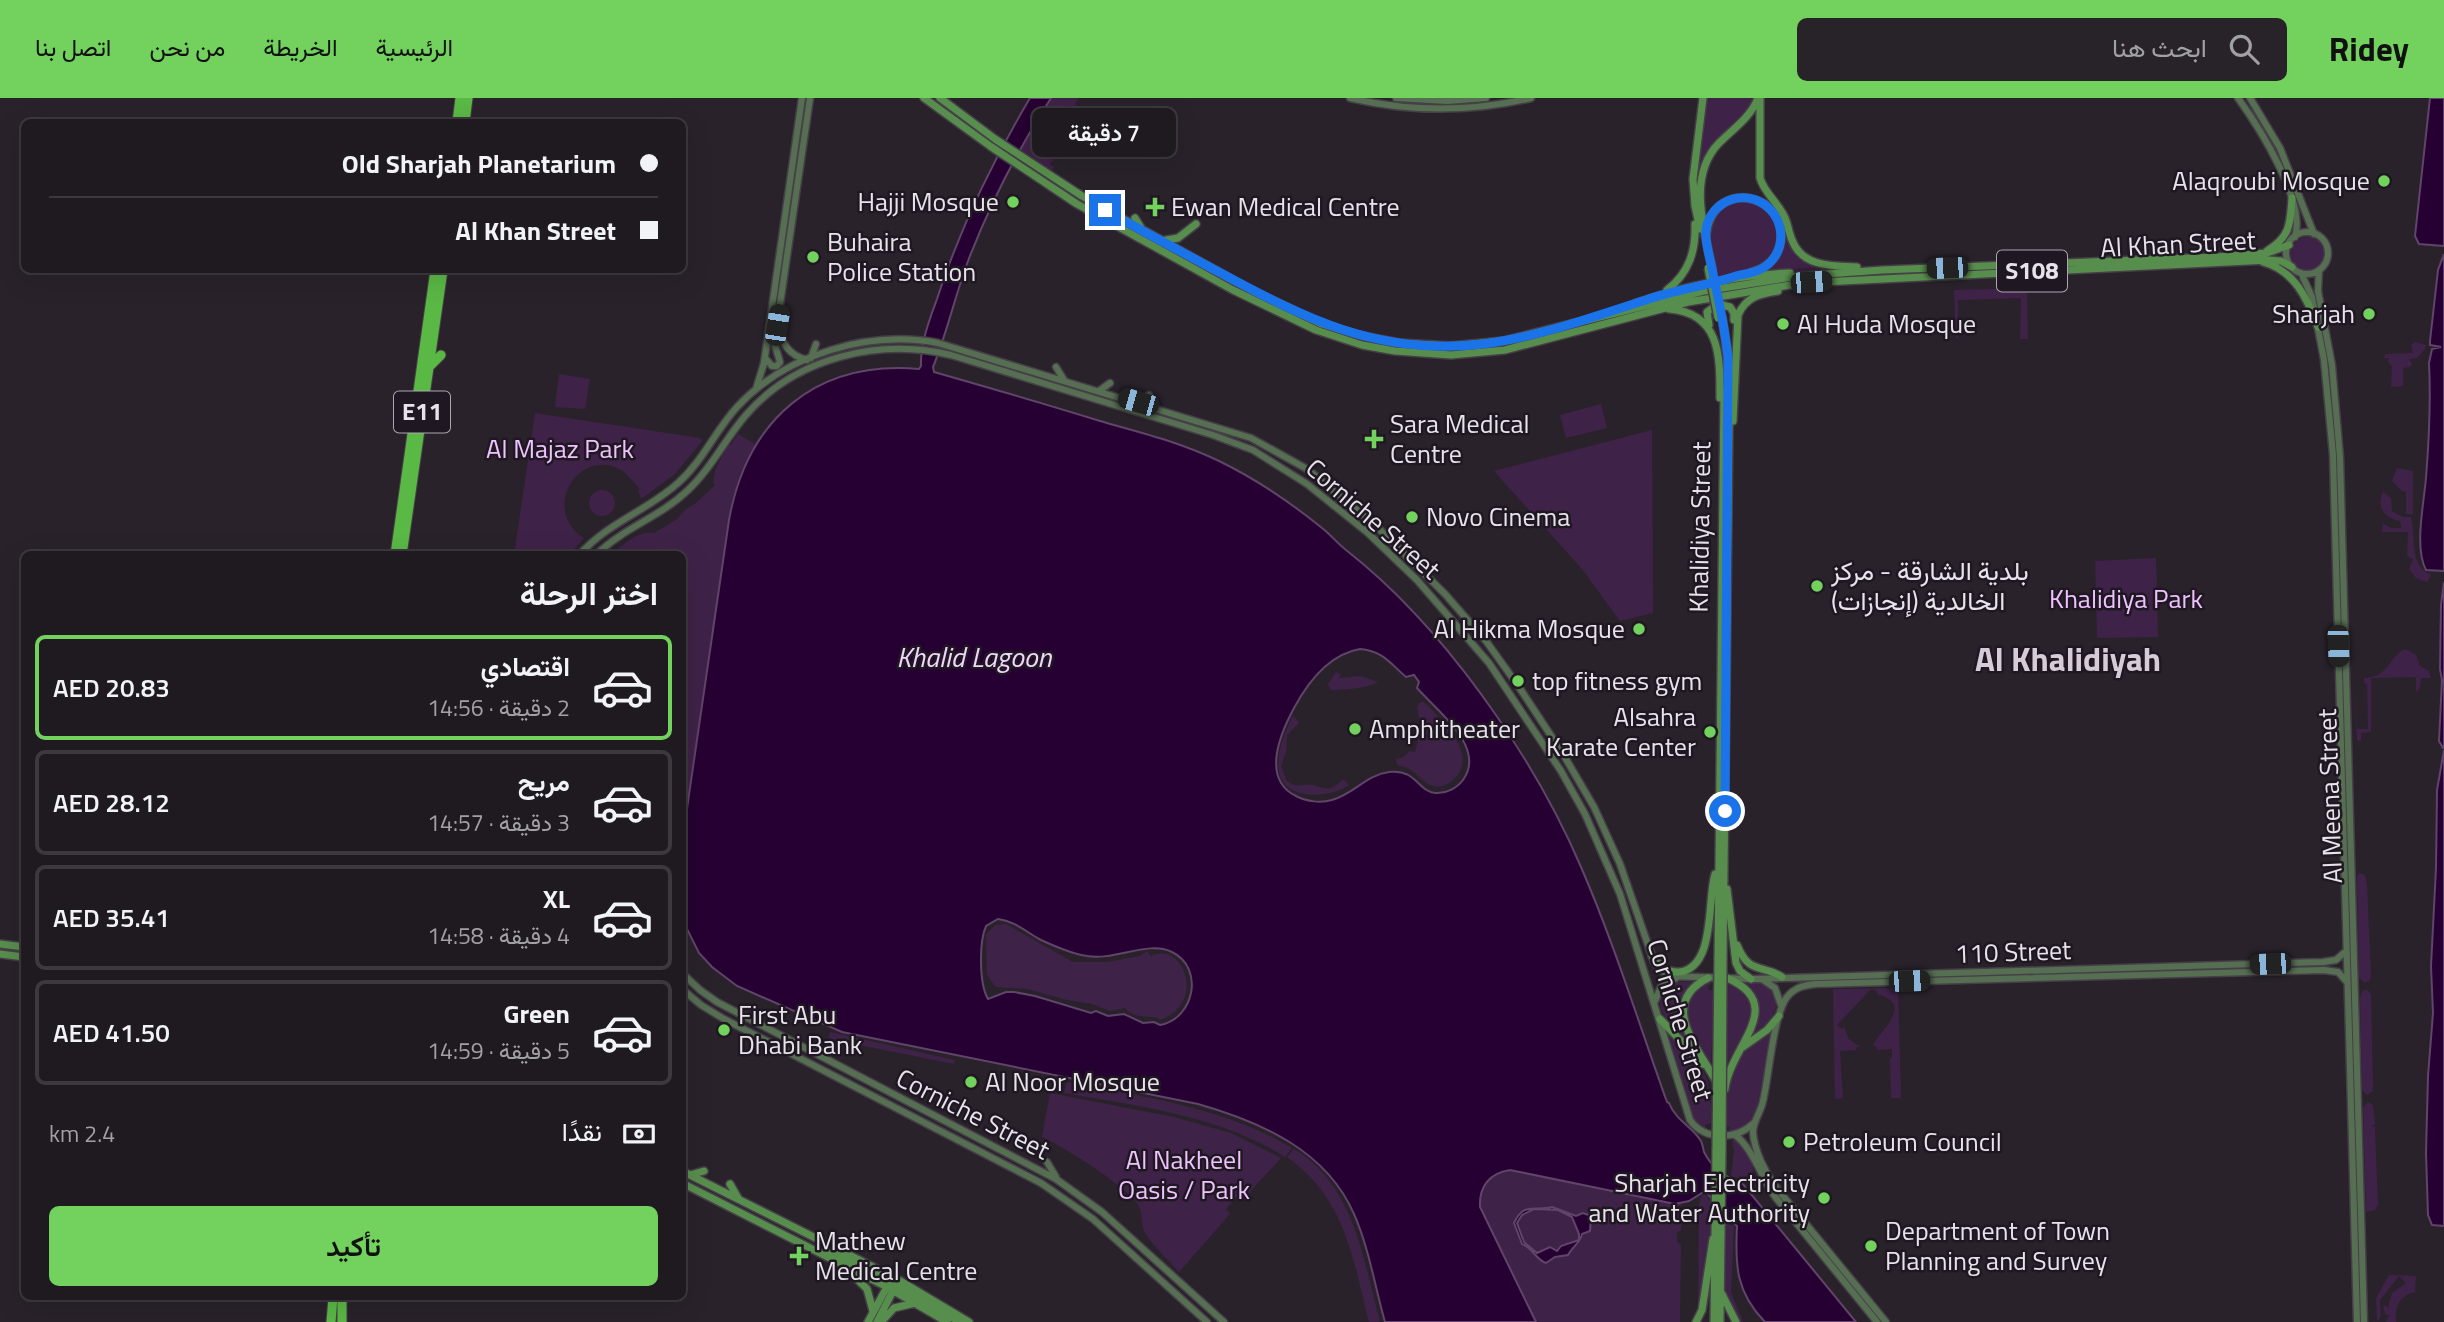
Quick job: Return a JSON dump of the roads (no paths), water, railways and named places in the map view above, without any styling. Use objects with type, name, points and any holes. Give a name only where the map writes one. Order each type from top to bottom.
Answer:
[{"type":"highway","points":[[457,119],[460,98]]},
{"type":"highway","points":[[465,119],[468,98]]},
{"type":"highway","name":"E11","points":[[396,551],[415,409],[423,326],[434,273]]},
{"type":"highway","name":"E11","points":[[403,551],[443,273]]},
{"type":"highway","points":[[438,306],[447,318]]},
{"type":"highway","points":[[429,368],[441,355]]},
{"type":"highway","points":[[406,416],[415,409]]},
{"type":"highway","points":[[334,1300],[334,1322]]},
{"type":"highway","points":[[342,1300],[342,1322]]},
{"type":"main road","points":[[765,358],[772,366],[777,366],[780,362],[774,338],[807,115],[806,98]]},
{"type":"main road","points":[[755,391],[765,358],[806,98]]},
{"type":"main road","name":"Al Khan Street","points":[[924,98],[990,146],[1295,312],[1381,340],[1406,339],[1438,346],[1486,339],[1589,319],[1722,288],[1829,273],[2260,254],[2289,245]]},
{"type":"main road","name":"Al Khan Street","points":[[940,98],[1024,164],[1113,225],[1287,318],[1357,344],[1420,354],[1484,352],[1527,345],[1663,308],[1723,295],[1808,282],[2277,260],[2291,267]]},
{"type":"main road","points":[[1350,98],[1440,109],[1487,106],[1531,98]]},
{"type":"main road","points":[[1396,98],[1447,101],[1486,98]]},
{"type":"main road","name":"Khalidiya Street","points":[[1703,98],[1694,171],[1695,206],[1728,357],[1727,810],[1720,960]]},
{"type":"main road","points":[[1759,98],[1758,167],[1761,183],[1783,213],[1793,243],[1800,254],[1821,265],[1882,270]]},
{"type":"main road","name":"Khalidiya Street","points":[[1710,268],[1701,192],[1703,167],[1717,145],[1747,116],[1759,98]]},
{"type":"main road","points":[[2238,98],[2266,141],[2291,198],[2297,218],[2295,237]]},
{"type":"main road","points":[[2250,98],[2285,159],[2314,234]]},
{"type":"main road","points":[[1747,116],[1760,134]]},
{"type":"main road","points":[[1589,319],[1658,296],[1757,271],[1773,259],[1781,237],[1776,216],[1768,207],[1747,198],[1733,199],[1714,211],[1706,236]]},
{"type":"main road","points":[[2260,254],[2275,246],[2287,233],[2292,219],[2291,198]]},
{"type":"main road","points":[[1658,296],[1678,281],[1691,261],[1695,242],[1695,206]]},
{"type":"main road","points":[[1135,218],[1144,232]]},
{"type":"main road","points":[[1161,241],[1178,238],[1196,224]]},
{"type":"main road","points":[[1101,227],[1113,225]]},
{"type":"main road","points":[[2303,233],[2314,234],[2323,240],[2328,250],[2326,262],[2319,270],[2310,274],[2301,273],[2291,267],[2287,256],[2289,245],[2295,237],[2303,233]]},
{"type":"main road","points":[[2255,261],[2278,268],[2293,280],[2306,298],[2318,327]]},
{"type":"main road","name":"Al Meena Street","points":[[2319,270],[2319,295],[2336,401],[2340,464],[2364,1322]]},
{"type":"main road","points":[[1843,280],[1844,274],[1864,271]]},
{"type":"main road","points":[[1728,279],[1772,274],[1829,273]]},
{"type":"main road","name":"Al Meena Street","points":[[2301,273],[2312,297],[2318,327],[2326,374],[2333,447],[2357,1322]]},
{"type":"main road","points":[[1735,345],[1738,315],[1750,298],[1808,282]]},
{"type":"main road","points":[[1722,433],[1719,419],[1720,363],[1706,314],[1712,307],[1724,304],[1734,313],[1735,345],[1733,419],[1728,457]]},
{"type":"main road","points":[[1663,308],[1683,310],[1697,316],[1715,341]]},
{"type":"main road","name":"Khalidiya Street","points":[[1720,317],[1724,362],[1718,867],[1720,960]]},
{"type":"main road","points":[[777,325],[783,342],[796,357],[809,359],[816,344]]},
{"type":"main road","name":"Corniche Street","points":[[583,551],[597,538],[680,482],[711,446],[737,407],[755,391],[809,359],[858,343],[914,339],[946,345],[1228,430],[1271,448],[1321,479],[1391,539],[1464,615],[1509,672],[1598,816],[1638,911],[1652,956],[1661,971],[1676,978]]},
{"type":"main road","points":[[1357,344],[1379,344],[1381,340]]},
{"type":"main road","name":"Corniche Street","points":[[599,551],[684,494],[703,475],[747,413],[778,386],[814,367],[849,354],[913,348],[951,355],[1213,435],[1252,450],[1307,484],[1375,539],[1460,627],[1520,707],[1585,814],[1620,894],[1692,1123],[1708,1134],[1735,1134]]},
{"type":"main road","points":[[1056,367],[1064,380]]},
{"type":"main road","points":[[1099,391],[1110,383]]},
{"type":"main road","points":[[1138,402],[1149,395]]},
{"type":"main road","points":[[2333,447],[2336,448],[2340,464]]},
{"type":"main road","points":[[597,538],[602,539],[603,544],[597,551]]},
{"type":"main road","points":[[1375,539],[1387,544],[1391,539]]},
{"type":"main road","points":[[1408,571],[1412,565],[1420,573],[1426,573]]},
{"type":"main road","points":[[2337,606],[2344,622]]},
{"type":"main road","points":[[1491,666],[1504,678],[1508,677],[1509,672]]},
{"type":"main road","points":[[1520,707],[1527,704],[1542,722]]},
{"type":"main road","points":[[1652,956],[1663,968],[1673,972],[1687,970],[1700,960],[1705,950],[1712,886],[1718,867]]},
{"type":"main road","points":[[1724,883],[1730,900],[1737,966],[1775,988],[1780,999],[1780,1013],[1764,1097],[1754,1123],[1758,1152],[1775,1186],[1886,1322]]},
{"type":"main road","points":[[1620,894],[1625,898],[1631,913],[1638,911]]},
{"type":"main road","points":[[2345,899],[2348,900],[2349,912],[2353,918]]},
{"type":"main road","points":[[1734,937],[1740,952],[1749,963],[1782,977]]},
{"type":"main road","points":[[0,944],[21,947]]},
{"type":"main road","points":[[2346,951],[2333,961],[2337,966],[2334,971],[2347,983]]},
{"type":"main road","points":[[0,954],[21,957]]},
{"type":"main road","points":[[1720,960],[1716,1085],[1720,1126]]},
{"type":"main road","points":[[1720,960],[1720,1322]]},
{"type":"main road","name":"110 Street","points":[[1676,978],[2333,961]]},
{"type":"main road","points":[[2184,973],[2190,970],[2206,970],[2208,966]]},
{"type":"main road","points":[[2127,975],[2126,971],[2137,968]]},
{"type":"main road","name":"110 Street","points":[[1780,1013],[1790,994],[1802,986],[1856,982],[2334,971]]},
{"type":"main road","points":[[1856,982],[1858,978],[1873,975]]},
{"type":"main road","name":"Corniche Street","points":[[686,977],[717,1002],[1056,1179],[1102,1212],[1224,1322]]},
{"type":"main road","points":[[1655,1004],[1661,987],[1676,978]]},
{"type":"main road","points":[[1709,978],[1691,989],[1684,1003],[1684,1019],[1693,1047],[1716,1085]]},
{"type":"main road","points":[[1720,1126],[1727,1076],[1755,1020],[1756,1004],[1748,990],[1727,978]]},
{"type":"main road","name":"Corniche Street","points":[[686,992],[701,1005],[743,1029],[1049,1188],[1085,1212],[1207,1322]]},
{"type":"main road","points":[[701,1005],[714,1011],[718,1009],[717,1002]]},
{"type":"main road","points":[[2347,1002],[2351,1007],[2351,1025],[2355,1027]]},
{"type":"main road","points":[[1740,1049],[1767,1030],[1780,1013]]},
{"type":"main road","points":[[1660,1019],[1693,1047]]},
{"type":"main road","points":[[743,1029],[743,1025],[747,1023],[769,1030]]},
{"type":"main road","points":[[915,1117],[932,1121],[935,1118],[930,1112]]},
{"type":"main road","points":[[1754,1123],[1735,1134],[1746,1145],[1776,1198],[1877,1322]]},
{"type":"main road","points":[[965,1142],[960,1138],[961,1134],[980,1138]]},
{"type":"main road","points":[[1047,1162],[1056,1179]]},
{"type":"main road","points":[[2352,1165],[2356,1166],[2360,1185]]},
{"type":"main road","points":[[1758,1170],[1762,1168],[1769,1182],[1775,1186]]},
{"type":"main road","points":[[686,1173],[705,1171]]},
{"type":"main road","points":[[686,1173],[804,1232],[960,1322]]},
{"type":"main road","points":[[730,1184],[738,1198]]},
{"type":"main road","points":[[686,1185],[783,1233],[803,1247],[847,1267],[895,1284],[917,1303],[947,1322]]},
{"type":"main road","points":[[704,1200],[713,1198]]},
{"type":"main road","points":[[751,1217],[757,1227]]},
{"type":"main road","points":[[1714,1322],[1718,1217]]},
{"type":"main road","points":[[804,1232],[816,1228]]},
{"type":"main road","points":[[1696,1322],[1702,1310],[1710,1247],[1716,1232]]},
{"type":"main road","points":[[783,1233],[796,1236],[969,1322]]},
{"type":"main road","points":[[1120,1242],[1136,1252],[1141,1247]]},
{"type":"main road","points":[[847,1267],[864,1284],[873,1311]]},
{"type":"main road","points":[[1158,1277],[1159,1273],[1163,1272],[1179,1282]]},
{"type":"main road","points":[[868,1322],[873,1311],[895,1284]]},
{"type":"main road","points":[[879,1322],[895,1284]]},
{"type":"main road","points":[[1720,1291],[1736,1322]]},
{"type":"main road","points":[[879,1322],[894,1308],[917,1303]]},
{"type":"water","name":"Khalid Lagoon","points":[[1030,98],[1051,98],[1016,157],[977,240],[963,274],[933,367],[934,372],[1161,438],[1219,461],[1259,483],[1310,518],[1382,581],[1416,615],[1482,695],[1538,781],[1561,824],[1604,925],[1667,1102],[1676,1115],[1698,1136],[1711,1163],[1725,1175],[1742,1183],[1856,1322],[1765,1322],[1748,1300],[1739,1278],[1737,1226],[1725,1217],[1725,1213],[1705,1191],[1689,1201],[1675,1204],[1510,1170],[1496,1174],[1487,1182],[1481,1193],[1480,1207],[1536,1322],[1385,1322],[1364,1240],[1342,1192],[1327,1172],[1309,1156],[1268,1130],[1198,1104],[842,1032],[737,986],[699,953],[686,927],[686,815],[729,520],[738,484],[752,453],[770,426],[792,404],[818,386],[848,375],[882,369],[919,369],[929,323],[956,247],[990,171]],"holes":[[[1368,650],[1380,655],[1406,677],[1414,675],[1419,682],[1417,688],[1456,730],[1469,755],[1469,767],[1463,780],[1454,788],[1435,793],[1405,774],[1389,772],[1373,777],[1347,794],[1328,801],[1305,800],[1296,796],[1285,788],[1276,768],[1283,730],[1306,689],[1321,671],[1349,652]],[[998,919],[1041,940],[1081,955],[1108,956],[1153,948],[1172,952],[1182,959],[1189,969],[1192,981],[1187,1003],[1172,1021],[1160,1025],[1154,1022],[1143,1023],[1124,1014],[1108,1016],[1096,1011],[1091,1013],[1014,992],[988,999],[982,974],[982,942],[986,926]]]},
{"type":"water","points":[[2430,98],[2444,98],[2444,246],[2419,244],[2415,236]]},
{"type":"water","points":[[2444,254],[2444,571],[2426,570],[2422,561],[2420,538],[2429,435],[2429,363],[2432,349],[2441,347],[2430,345],[2430,341],[2438,270]]},
{"type":"water","points":[[2444,582],[2443,748],[2439,741],[2442,680],[2441,605]]},
{"type":"water","points":[[2444,750],[2444,1226],[2432,1225],[2428,1215],[2426,1153],[2433,1013],[2431,966],[2437,790]]},
{"type":"water","points":[[1552,1207],[1576,1216],[1583,1213],[1591,1216],[1590,1231],[1582,1234],[1580,1240],[1568,1255],[1555,1257],[1546,1263],[1522,1244],[1514,1223],[1526,1210],[1530,1209]],"holes":[[[1534,1209],[1558,1210],[1572,1217],[1579,1240],[1561,1246],[1557,1251],[1550,1247],[1537,1253],[1524,1242],[1517,1223],[1522,1215]]]},
{"type":"place","name":"Alaqroubi Mosque","points":[[2384,181]]},
{"type":"place","name":"Hajji Mosque","points":[[1013,202]]},
{"type":"place","name":"Ewan Medical Centre","points":[[1155,207]]},
{"type":"place","name":"Buhaira Police Station","points":[[813,257]]},
{"type":"place","name":"Sharjah","points":[[2369,314]]},
{"type":"place","name":"Al Huda Mosque","points":[[1783,324]]},
{"type":"place","name":"Sara Medical Centre","points":[[1374,439]]},
{"type":"place","name":"Novo Cinema","points":[[1412,517]]},
{"type":"place","name":"بلدية الشارقة - مركز الخالدية (إنجازات)","points":[[1817,586]]},
{"type":"place","name":"Al Hikma Mosque","points":[[1639,629]]},
{"type":"place","name":"top fitness gym","points":[[1518,681]]},
{"type":"place","name":"Amphitheater","points":[[1355,729]]},
{"type":"place","name":"Alsahra Karate Center","points":[[1710,732]]},
{"type":"place","name":"First Abu Dhabi Bank","points":[[724,1030]]},
{"type":"place","name":"Al Noor Mosque","points":[[971,1082]]},
{"type":"place","name":"Petroleum Council","points":[[1789,1142]]},
{"type":"place","name":"Sharjah Electricity and Water Authority","points":[[1824,1198]]},
{"type":"place","name":"Department of Town Planning and Survey","points":[[1871,1246]]},
{"type":"place","name":"Mathew Medical Centre","points":[[799,1256]]},
{"type":"district","name":"Al Khalidiyah","points":[[2068,659]]},
{"type":"park label","name":"Al Majaz Park","points":[[560,449]]},
{"type":"park label","name":"Khalidiya Park","points":[[2126,599]]},
{"type":"park label","name":"Al Nakheel Oasis / Park","points":[[1184,1175]]}]
